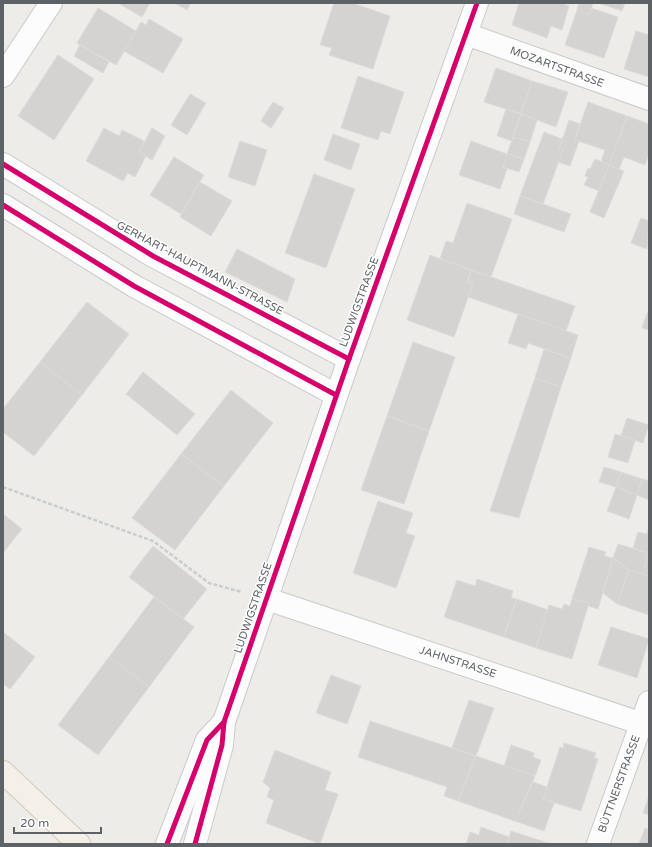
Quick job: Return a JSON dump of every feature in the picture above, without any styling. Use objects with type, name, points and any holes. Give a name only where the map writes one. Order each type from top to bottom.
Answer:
[{"type":"main road","points":[[3,772],[79,844]]},
{"type":"street","points":[[3,76],[51,3]]},
{"type":"street","name":"LUDWIGSTRASSE","points":[[194,844],[222,745],[224,722],[336,395],[476,3]]},
{"type":"street","name":"MOZARTSTRASSE","points":[[466,34],[649,99]]},
{"type":"street","name":"GERHART-HAUPTMANN-STRASSE","points":[[3,164],[153,256],[349,359]]},
{"type":"street","points":[[3,205],[134,286],[336,395]]},
{"type":"street","name":"JAHNSTRASSE","points":[[267,599],[645,724]]},
{"type":"street","name":"BÜTTNERSTRASSE","points":[[598,844],[645,724],[649,702]]},
{"type":"street","name":"LUDWIGSTRASSE","points":[[167,844],[207,740],[224,722]]},
{"type":"path","points":[[3,487],[153,541],[209,583],[267,599]]},
{"type":"building","points":[[118,3],[150,3],[142,17]]},
{"type":"building","points":[[174,3],[191,3],[187,10]]},
{"type":"building","points":[[334,3],[352,3],[390,16],[373,69],[329,55],[332,48],[320,45]]},
{"type":"building","points":[[519,3],[565,3],[564,4],[569,6],[562,30],[551,26],[547,38],[512,25]]},
{"type":"building","points":[[579,3],[593,3],[589,15],[577,10]]},
{"type":"building","points":[[598,3],[625,3],[622,11]]},
{"type":"building","points":[[98,8],[136,31],[116,65],[77,43]]},
{"type":"building","points":[[591,8],[618,17],[604,58],[565,45],[577,10],[589,15]]},
{"type":"building","points":[[149,19],[183,39],[163,73],[124,51],[141,22],[146,25]]},
{"type":"building","points":[[636,31],[649,35],[649,77],[624,69]]},
{"type":"building","points":[[80,45],[109,62],[103,73],[74,56]]},
{"type":"building","points":[[58,55],[94,79],[54,140],[18,116]]},
{"type":"building","points":[[496,68],[532,81],[521,114],[484,102]]},
{"type":"building","points":[[358,76],[404,92],[390,134],[381,131],[378,140],[341,128]]},
{"type":"building","points":[[532,81],[568,92],[556,127],[521,114]]},
{"type":"building","points":[[190,94],[206,103],[187,135],[171,125]]},
{"type":"building","points":[[273,102],[284,108],[271,128],[261,121]]},
{"type":"building","points":[[588,102],[627,116],[609,165],[601,162],[605,150],[575,140]]},
{"type":"building","points":[[506,109],[521,114],[512,141],[497,136]]},
{"type":"building","points":[[521,114],[537,120],[530,142],[513,137]]},
{"type":"building","points":[[627,116],[649,124],[649,153],[645,165],[624,157],[619,169],[609,165]]},
{"type":"building","points":[[569,120],[580,124],[575,140],[579,141],[570,166],[558,162],[563,150],[559,149]]},
{"type":"building","points":[[104,128],[119,136],[122,130],[144,141],[139,152],[146,156],[135,177],[128,173],[123,181],[86,161]]},
{"type":"building","points":[[152,128],[165,136],[152,160],[139,152]]},
{"type":"building","points":[[544,132],[562,139],[559,149],[563,150],[543,204],[520,196]]},
{"type":"building","points":[[333,134],[360,144],[351,170],[324,160]]},
{"type":"building","points":[[513,137],[530,142],[524,159],[507,154]]},
{"type":"building","points":[[240,141],[267,150],[255,186],[228,177]]},
{"type":"building","points":[[471,141],[507,154],[503,167],[507,169],[500,189],[459,175]]},
{"type":"building","points":[[507,154],[524,159],[519,172],[503,167]]},
{"type":"building","points":[[174,157],[204,175],[181,214],[150,195]]},
{"type":"building","points":[[595,159],[609,165],[599,191],[584,185],[588,177],[585,176],[588,168],[590,169]]},
{"type":"building","points":[[609,165],[624,171],[604,218],[590,212]]},
{"type":"building","points":[[314,174],[355,189],[326,268],[285,253]]},
{"type":"building","points":[[200,182],[232,201],[211,236],[180,217]]},
{"type":"building","points":[[520,196],[571,214],[564,232],[514,214]]},
{"type":"building","points":[[467,203],[512,219],[491,277],[440,259],[446,241],[453,243]]},
{"type":"building","points":[[641,218],[649,221],[647,249],[631,243]]},
{"type":"building","points":[[237,249],[295,279],[287,302],[225,272]]},
{"type":"building","points":[[430,255],[471,270],[467,282],[473,284],[454,337],[407,320]]},
{"type":"building","points":[[471,270],[575,306],[566,331],[468,297],[473,284],[467,282]]},
{"type":"building","points":[[87,302],[129,334],[82,395],[40,362]]},
{"type":"building","points":[[647,313],[649,313],[649,330],[642,328]]},
{"type":"building","points":[[518,314],[578,335],[571,358],[528,343],[526,349],[508,343]]},
{"type":"building","points":[[413,342],[455,357],[429,431],[387,416]]},
{"type":"building","points":[[544,349],[571,358],[561,387],[535,378]]},
{"type":"building","points":[[40,362],[82,395],[34,456],[3,432],[3,409]]},
{"type":"building","points":[[143,372],[195,414],[177,435],[126,394]]},
{"type":"building","points":[[535,378],[561,387],[519,518],[490,511]]},
{"type":"building","points":[[231,390],[273,423],[224,486],[181,454]]},
{"type":"building","points":[[387,416],[429,431],[404,504],[361,490]]},
{"type":"building","points":[[627,418],[649,425],[643,443],[621,436]]},
{"type":"building","points":[[615,434],[635,440],[628,463],[608,457]]},
{"type":"building","points":[[181,454],[224,486],[175,550],[132,518]]},
{"type":"building","points":[[604,467],[621,472],[616,487],[599,482]]},
{"type":"building","points":[[621,472],[642,479],[637,495],[616,487]]},
{"type":"building","points":[[642,479],[649,481],[649,500],[637,495]]},
{"type":"building","points":[[616,487],[637,495],[629,519],[607,511]]},
{"type":"building","points":[[378,501],[413,513],[406,533],[415,536],[396,588],[353,573]]},
{"type":"building","points":[[3,514],[22,529],[3,553]]},
{"type":"building","points":[[649,527],[649,553],[633,548],[638,532],[647,534]]},
{"type":"building","points":[[618,544],[648,553],[643,575],[629,570],[613,558]]},
{"type":"building","points":[[153,546],[207,589],[183,619],[129,577]]},
{"type":"building","points":[[589,547],[606,552],[604,556],[613,558],[598,609],[588,606],[589,603],[572,599]]},
{"type":"building","points":[[649,553],[649,576],[643,575]]},
{"type":"building","points":[[613,558],[629,570],[617,604],[603,593]]},
{"type":"building","points":[[629,570],[649,576],[649,615],[617,604]]},
{"type":"building","points":[[477,579],[513,591],[511,598],[517,599],[504,637],[444,617],[457,580],[475,586]]},
{"type":"building","points":[[154,597],[194,627],[149,687],[109,657]]},
{"type":"building","points":[[517,599],[548,610],[536,648],[504,637]]},
{"type":"building","points":[[572,599],[589,603],[572,659],[536,648],[549,605],[562,609],[564,604],[570,606]]},
{"type":"building","points":[[611,627],[649,639],[637,678],[598,665]]},
{"type":"building","points":[[3,632],[35,657],[10,689],[3,684]]},
{"type":"building","points":[[109,657],[149,687],[98,755],[58,725]]},
{"type":"building","points":[[331,675],[361,686],[347,724],[316,713]]},
{"type":"building","points":[[469,700],[494,708],[476,756],[452,748]]},
{"type":"building","points":[[370,721],[476,756],[458,801],[444,796],[447,787],[358,757]]},
{"type":"building","points":[[564,743],[596,753],[594,758],[598,759],[581,811],[543,799],[560,747],[563,748]]},
{"type":"building","points":[[511,745],[534,753],[533,757],[541,760],[535,776],[504,766]]},
{"type":"building","points":[[275,750],[331,772],[325,790],[338,794],[320,844],[266,823],[274,800],[267,797],[270,788],[263,782]]},
{"type":"building","points":[[476,756],[535,776],[515,821],[458,801]]},
{"type":"building","points":[[533,782],[547,787],[543,799],[554,803],[544,831],[515,821]]},
{"type":"building","points":[[649,796],[649,815],[643,813]]},
{"type":"building","points":[[481,827],[509,837],[507,844],[466,844],[470,832],[479,835]]},
{"type":"building","points":[[645,828],[649,830],[649,844],[639,844]]},
{"type":"building","points":[[511,831],[551,844],[507,844]]},
{"type":"cycle path","points":[[195,844],[222,745],[224,722],[349,359],[477,3]]},
{"type":"cycle path","points":[[3,164],[153,256],[349,359]]},
{"type":"cycle path","points":[[3,205],[134,286],[336,395]]},
{"type":"cycle path","points":[[167,844],[207,740],[224,722]]}]
